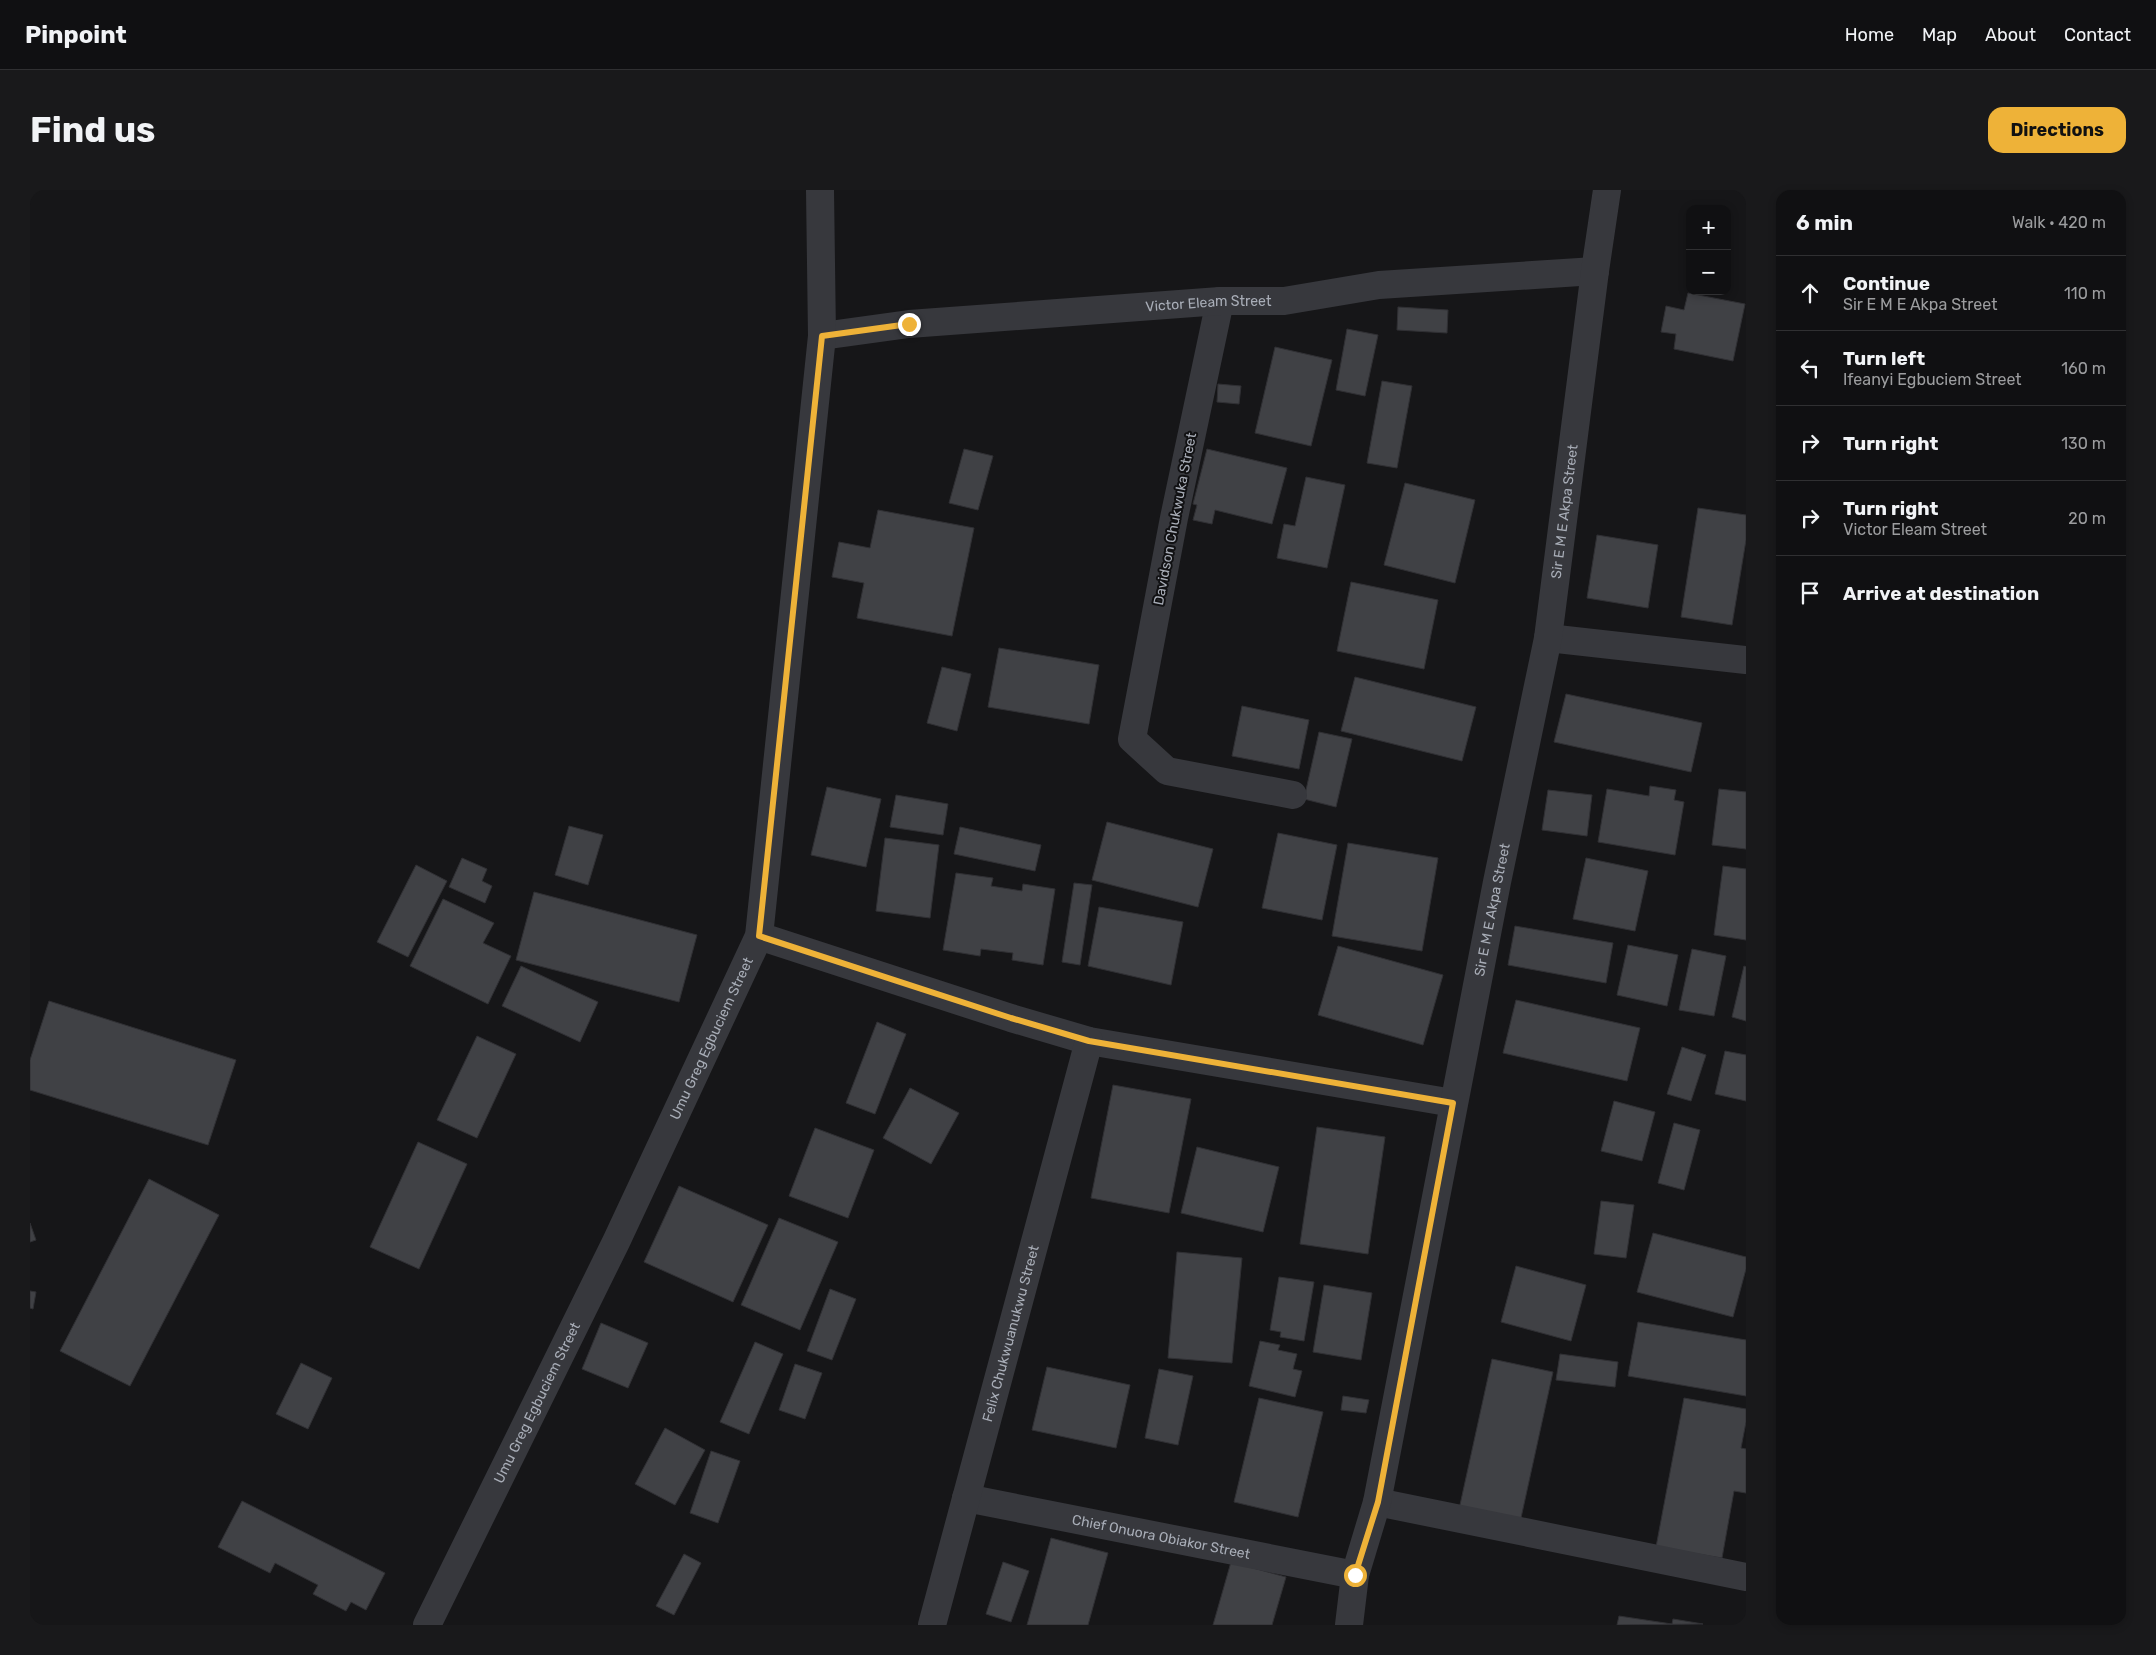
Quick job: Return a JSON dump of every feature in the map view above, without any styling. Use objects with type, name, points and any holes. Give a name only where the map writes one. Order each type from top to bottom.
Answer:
[{"type":"street","name":"Umu Greg Egbuciem Street","points":[[427,1625],[616,1242],[759,936],[822,336],[820,190]]},
{"type":"street","name":"Sir E M E Akpa Street","points":[[1349,1625],[1355,1575],[1378,1502],[1453,1103],[1548,638],[1607,190]]},
{"type":"street","name":"Victor Eleam Street","points":[[822,336],[909,324],[1220,300],[1284,301],[1379,285],[1595,271]]},
{"type":"street","name":"Davidson Chukwuka Street","points":[[1220,300],[1174,518],[1132,739],[1167,771],[1293,795]]},
{"type":"street","points":[[1548,638],[1746,660]]},
{"type":"street","points":[[759,936],[1011,1018],[1089,1041],[1453,1103]]},
{"type":"street","name":"Felix Chukwuanukwu Street","points":[[932,1625],[1089,1041]]},
{"type":"street","name":"Chief Onuora Obiakor Street","points":[[966,1498],[1355,1575]]},
{"type":"street","points":[[1378,1502],[1746,1577]]},
{"type":"building","points":[[1688,295],[1698,295],[1745,304],[1733,361],[1674,349],[1676,334],[1661,332],[1666,306],[1684,310]]},
{"type":"building","points":[[1398,307],[1448,310],[1447,333],[1397,330]]},
{"type":"building","points":[[1347,329],[1378,335],[1365,396],[1336,390]]},
{"type":"building","points":[[1275,347],[1332,360],[1311,446],[1255,433]]},
{"type":"building","points":[[1382,381],[1412,386],[1397,468],[1367,463]]},
{"type":"building","points":[[1218,384],[1241,386],[1239,404],[1217,402]]},
{"type":"building","points":[[964,449],[993,456],[978,510],[949,503]]},
{"type":"building","points":[[1207,449],[1287,468],[1272,524],[1215,510],[1212,524],[1193,520],[1197,505],[1193,504]]},
{"type":"building","points":[[1306,477],[1345,485],[1327,568],[1277,558],[1284,524],[1295,526]]},
{"type":"building","points":[[1405,483],[1475,500],[1455,583],[1384,565]]},
{"type":"building","points":[[1698,508],[1746,515],[1746,540],[1732,625],[1681,617]]},
{"type":"building","points":[[878,510],[974,528],[952,636],[857,618],[864,583],[832,577],[839,542],[870,548]]},
{"type":"building","points":[[1597,535],[1658,545],[1648,608],[1587,598]]},
{"type":"building","points":[[1351,582],[1438,600],[1424,669],[1337,651]]},
{"type":"building","points":[[999,648],[1099,665],[1089,724],[988,707]]},
{"type":"building","points":[[942,667],[971,674],[957,731],[927,723]]},
{"type":"building","points":[[1355,677],[1476,707],[1462,761],[1341,731]]},
{"type":"building","points":[[1566,694],[1702,723],[1691,772],[1554,742]]},
{"type":"building","points":[[1242,706],[1309,720],[1299,769],[1232,756]]},
{"type":"building","points":[[1319,732],[1352,739],[1336,807],[1304,799]]},
{"type":"building","points":[[1650,786],[1676,790],[1674,800],[1684,802],[1675,855],[1598,842],[1607,789],[1649,796]]},
{"type":"building","points":[[827,787],[881,799],[866,867],[811,855]]},
{"type":"building","points":[[1719,789],[1746,792],[1746,849],[1712,845]]},
{"type":"building","points":[[1548,790],[1592,795],[1587,836],[1542,830]]},
{"type":"building","points":[[896,795],[948,804],[943,835],[890,827]]},
{"type":"building","points":[[1107,822],[1213,849],[1198,907],[1092,880]]},
{"type":"building","points":[[569,826],[603,835],[588,885],[555,875]]},
{"type":"building","points":[[960,827],[1041,845],[1035,871],[954,854]]},
{"type":"building","points":[[1278,833],[1337,845],[1322,920],[1262,908]]},
{"type":"building","points":[[885,838],[939,845],[930,918],[876,911]]},
{"type":"building","points":[[1348,843],[1438,858],[1422,951],[1332,936]]},
{"type":"building","points":[[462,858],[487,869],[482,881],[492,886],[485,903],[449,887]]},
{"type":"building","points":[[1586,858],[1648,871],[1635,931],[1573,919]]},
{"type":"building","points":[[416,865],[447,881],[408,957],[377,942]]},
{"type":"building","points":[[1723,866],[1746,869],[1746,940],[1714,935]]},
{"type":"building","points":[[956,873],[993,878],[991,886],[1022,891],[1023,884],[1055,889],[1043,965],[1012,960],[1013,953],[981,949],[980,956],[943,950]]},
{"type":"building","points":[[1074,883],[1092,885],[1080,965],[1062,962]]},
{"type":"building","points":[[534,892],[697,935],[679,1002],[516,960]]},
{"type":"building","points":[[443,899],[494,923],[483,943],[511,956],[488,1004],[410,966]]},
{"type":"building","points":[[1099,907],[1183,922],[1171,985],[1088,966]]},
{"type":"building","points":[[1515,926],[1613,943],[1606,983],[1508,965]]},
{"type":"building","points":[[1628,945],[1678,955],[1667,1006],[1617,995]]},
{"type":"building","points":[[1338,946],[1443,975],[1423,1045],[1318,1015]]},
{"type":"building","points":[[1692,949],[1726,956],[1714,1016],[1679,1010]]},
{"type":"building","points":[[521,966],[598,1002],[580,1042],[502,1006]]},
{"type":"building","points":[[1744,966],[1746,967],[1746,1021],[1732,1017]]},
{"type":"building","points":[[1516,1000],[1640,1028],[1627,1081],[1503,1053]]},
{"type":"building","points":[[49,1001],[236,1060],[208,1145],[30,1090],[30,1060]]},
{"type":"building","points":[[877,1022],[906,1034],[875,1114],[846,1103]]},
{"type":"building","points":[[477,1036],[516,1054],[477,1138],[437,1120]]},
{"type":"building","points":[[1682,1047],[1706,1055],[1691,1101],[1667,1094]]},
{"type":"building","points":[[1725,1051],[1746,1055],[1746,1101],[1715,1094]]},
{"type":"building","points":[[1113,1085],[1191,1099],[1169,1213],[1091,1198]]},
{"type":"building","points":[[910,1088],[959,1113],[931,1164],[883,1138]]},
{"type":"building","points":[[1614,1101],[1655,1112],[1642,1161],[1601,1151]]},
{"type":"building","points":[[1674,1123],[1700,1130],[1684,1190],[1658,1183]]},
{"type":"building","points":[[1317,1127],[1385,1137],[1368,1254],[1300,1244]]},
{"type":"building","points":[[815,1128],[874,1150],[848,1218],[789,1196]]},
{"type":"building","points":[[418,1142],[467,1164],[419,1269],[370,1247]]},
{"type":"building","points":[[1197,1147],[1279,1167],[1263,1232],[1181,1213]]},
{"type":"building","points":[[149,1179],[219,1215],[130,1386],[60,1351]]},
{"type":"building","points":[[679,1186],[768,1225],[733,1302],[644,1262]]},
{"type":"building","points":[[1601,1201],[1634,1205],[1626,1258],[1594,1254]]},
{"type":"building","points":[[779,1218],[838,1242],[800,1330],[741,1305]]},
{"type":"building","points":[[30,1223],[36,1240],[30,1242]]},
{"type":"building","points":[[1653,1233],[1746,1257],[1746,1269],[1733,1317],[1637,1292]]},
{"type":"building","points":[[1177,1252],[1242,1258],[1232,1363],[1168,1358]]},
{"type":"building","points":[[1516,1266],[1586,1285],[1571,1341],[1501,1322]]},
{"type":"building","points":[[1279,1277],[1314,1282],[1304,1341],[1280,1337],[1281,1332],[1270,1330]]},
{"type":"building","points":[[1324,1285],[1372,1293],[1361,1360],[1313,1352]]},
{"type":"building","points":[[830,1289],[856,1299],[832,1360],[807,1351]]},
{"type":"building","points":[[30,1291],[36,1292],[33,1309],[30,1308]]},
{"type":"building","points":[[1638,1322],[1746,1340],[1746,1396],[1628,1376]]},
{"type":"building","points":[[601,1323],[648,1343],[628,1388],[582,1369]]},
{"type":"building","points":[[1260,1341],[1280,1345],[1278,1350],[1297,1354],[1293,1369],[1302,1371],[1295,1397],[1249,1386]]},
{"type":"building","points":[[755,1342],[783,1354],[749,1434],[720,1422]]},
{"type":"building","points":[[1560,1354],[1618,1362],[1615,1387],[1556,1380]]},
{"type":"building","points":[[1492,1359],[1553,1372],[1519,1527],[1458,1514]]},
{"type":"building","points":[[301,1363],[332,1378],[308,1429],[276,1414]]},
{"type":"building","points":[[795,1364],[822,1373],[805,1419],[779,1410]]},
{"type":"building","points":[[1047,1367],[1130,1385],[1116,1448],[1032,1430]]},
{"type":"building","points":[[1159,1369],[1193,1376],[1178,1445],[1145,1438]]},
{"type":"building","points":[[1343,1396],[1369,1400],[1366,1413],[1341,1410]]},
{"type":"building","points":[[1259,1398],[1323,1412],[1298,1517],[1234,1502]]},
{"type":"building","points":[[1684,1398],[1746,1409],[1746,1422],[1741,1448],[1746,1449],[1746,1493],[1734,1491],[1722,1558],[1656,1547]]},
{"type":"building","points":[[665,1428],[705,1450],[675,1505],[635,1484]]},
{"type":"building","points":[[711,1451],[740,1461],[718,1523],[690,1513]]},
{"type":"building","points":[[242,1501],[385,1573],[366,1610],[351,1602],[346,1611],[313,1594],[318,1585],[275,1563],[270,1573],[218,1547]]},
{"type":"building","points":[[1051,1538],[1108,1553],[1088,1625],[1027,1625]]},
{"type":"building","points":[[684,1554],[701,1563],[674,1615],[656,1606]]},
{"type":"building","points":[[1003,1562],[1029,1571],[1011,1622],[986,1614]]},
{"type":"building","points":[[1231,1562],[1286,1577],[1272,1625],[1213,1625]]},
{"type":"building","points":[[1619,1616],[1672,1624],[1673,1619],[1703,1624],[1617,1625]]},
{"type":"route","points":[[909,324],[822,336],[759,936],[1011,1018],[1089,1041],[1453,1103],[1378,1502],[1355,1575]]}]
